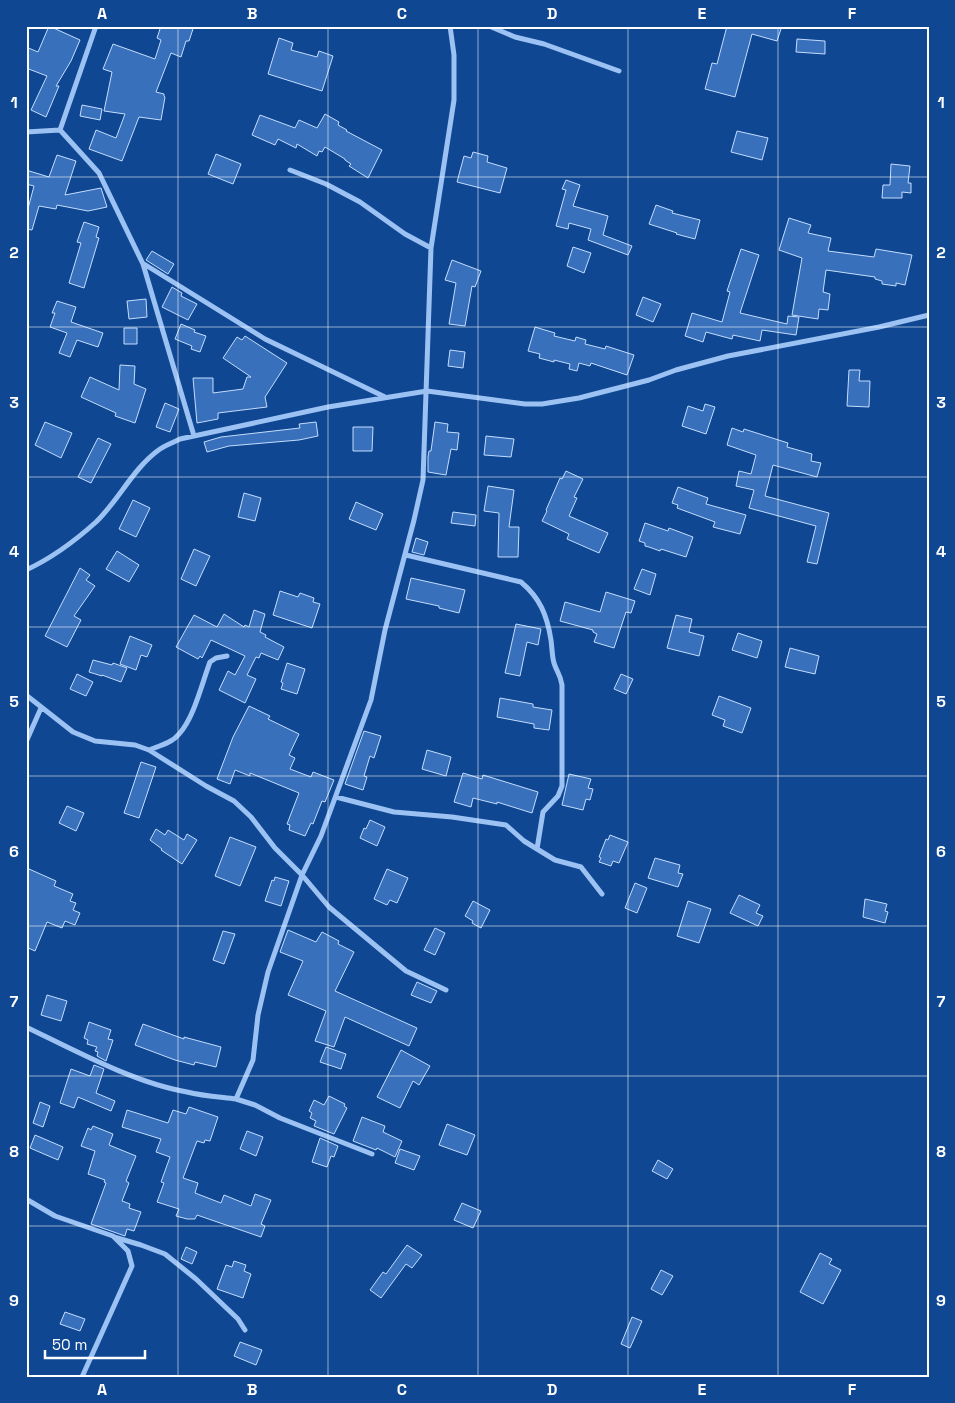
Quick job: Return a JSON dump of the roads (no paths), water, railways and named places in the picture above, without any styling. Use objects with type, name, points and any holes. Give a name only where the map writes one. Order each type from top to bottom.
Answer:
[{"type":"street","points":[[60,130],[96,26]]},
{"type":"street","points":[[236,1099],[253,1060],[258,1015],[268,972],[302,875],[321,836],[371,700],[385,630],[406,555],[423,480],[431,248],[454,100],[454,55],[450,26]]},
{"type":"street","points":[[489,26],[516,37],[544,44],[620,71]]},
{"type":"street","points":[[26,132],[60,130]]},
{"type":"street","points":[[60,130],[99,173],[143,264],[194,436]]},
{"type":"street","points":[[290,170],[326,184],[360,202],[405,234],[431,248]]},
{"type":"street","points":[[143,264],[265,339],[385,397]]},
{"type":"street","points":[[26,570],[46,561],[96,522],[144,462],[161,448],[180,439],[328,407],[427,391],[525,404],[542,404],[588,396],[728,356],[879,327],[929,315]]},
{"type":"street","points":[[406,555],[521,582],[532,591],[540,603],[549,624],[554,663],[560,674],[562,685],[562,786],[558,796],[543,812],[536,849]]},
{"type":"street","points":[[148,750],[165,744],[178,735],[187,723],[210,662],[216,658],[227,656]]},
{"type":"street","points":[[26,695],[72,732],[95,741],[135,745],[148,750],[234,801],[251,817],[275,848],[302,875],[329,907],[406,971],[446,990]]},
{"type":"street","points":[[26,742],[41,708]]},
{"type":"street","points":[[336,797],[394,812],[452,817],[506,825],[524,841],[555,860],[582,867],[602,894]]},
{"type":"street","points":[[26,1027],[83,1055],[144,1080],[185,1092],[236,1099],[256,1105],[280,1118],[372,1154]]},
{"type":"street","points":[[26,1199],[55,1216],[141,1244],[165,1254],[196,1279],[238,1319],[245,1330]]},
{"type":"street","points":[[82,1377],[132,1266],[128,1251],[113,1236]]}]
